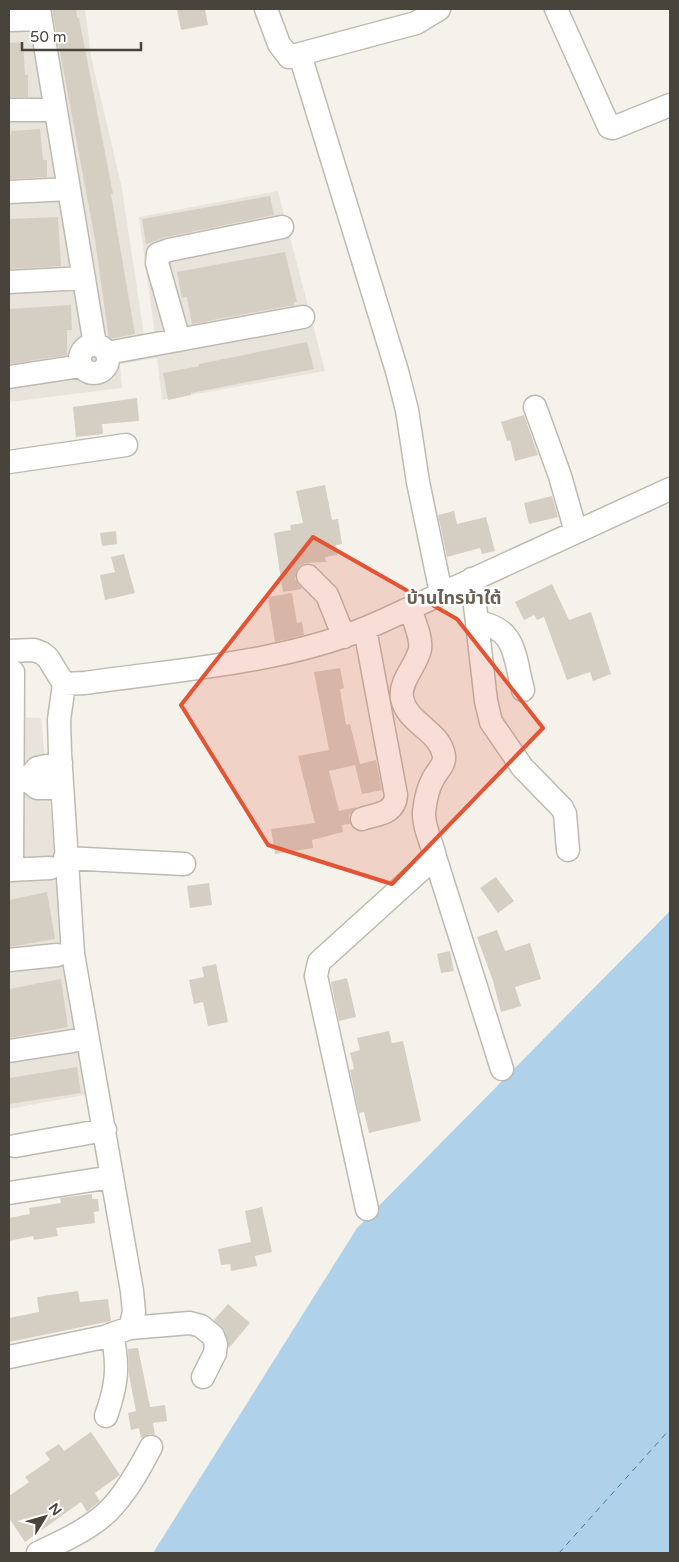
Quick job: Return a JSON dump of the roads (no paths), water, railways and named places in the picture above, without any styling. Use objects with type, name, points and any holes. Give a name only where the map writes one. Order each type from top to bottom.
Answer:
[{"type":"street","points":[[266,9],[284,53],[289,57],[416,23],[439,9]]},
{"type":"street","points":[[556,9],[609,128],[670,105]]},
{"type":"street","points":[[9,20],[39,14],[84,278],[101,349]]},
{"type":"street","points":[[300,55],[397,371],[407,410],[418,482],[441,593]]},
{"type":"street","points":[[9,110],[55,110]]},
{"type":"street","points":[[9,192],[69,189]]},
{"type":"street","points":[[179,340],[157,263],[158,254],[282,227]]},
{"type":"street","points":[[9,282],[84,278]]},
{"type":"street","points":[[9,377],[81,366],[79,359],[82,351],[87,346],[101,349],[179,340],[303,317]]},
{"type":"street","points":[[535,407],[560,476],[576,532]]},
{"type":"street","points":[[9,462],[126,445]]},
{"type":"street","points":[[64,684],[85,683],[240,660],[304,648],[344,637],[366,629],[670,489]]},
{"type":"street","points":[[308,576],[327,595],[344,637]]},
{"type":"street","points":[[472,580],[486,701],[491,722],[522,767],[562,808],[565,814],[568,850]]},
{"type":"street","points":[[410,608],[420,650],[404,682],[402,698],[408,713],[430,733],[440,746],[444,756],[444,763],[432,780],[424,815],[435,857],[502,1069]]},
{"type":"street","points":[[477,622],[491,624],[501,629],[508,638],[523,690]]},
{"type":"street","points":[[362,819],[392,810],[396,804],[396,795],[366,629]]},
{"type":"street","points":[[9,650],[34,650],[42,653],[64,684],[60,720],[62,788],[57,863],[105,1130],[134,1312],[121,1331],[117,1372],[106,1416]]},
{"type":"street","points":[[13,672],[20,780],[11,870],[57,863],[184,864]]},
{"type":"street","points":[[20,780],[37,768],[61,763]]},
{"type":"street","points":[[20,780],[37,788],[62,788]]},
{"type":"street","points":[[367,1208],[318,986],[316,969],[318,962],[435,857]]},
{"type":"street","points":[[9,960],[57,955]]},
{"type":"street","points":[[9,1051],[73,1041]]},
{"type":"street","points":[[16,1146],[105,1130]]},
{"type":"street","points":[[9,1193],[112,1177]]},
{"type":"street","points":[[9,1357],[121,1331],[190,1323],[201,1326],[214,1336],[216,1344],[215,1353],[203,1377]]},
{"type":"street","points":[[38,1553],[92,1524],[112,1508],[132,1481],[151,1447]]},
{"type":"water","points":[[670,911],[670,1553],[153,1553],[357,1228]]},
{"type":"district","name":"บ้านไทรม้าใต้","points":[[454,598]]}]
